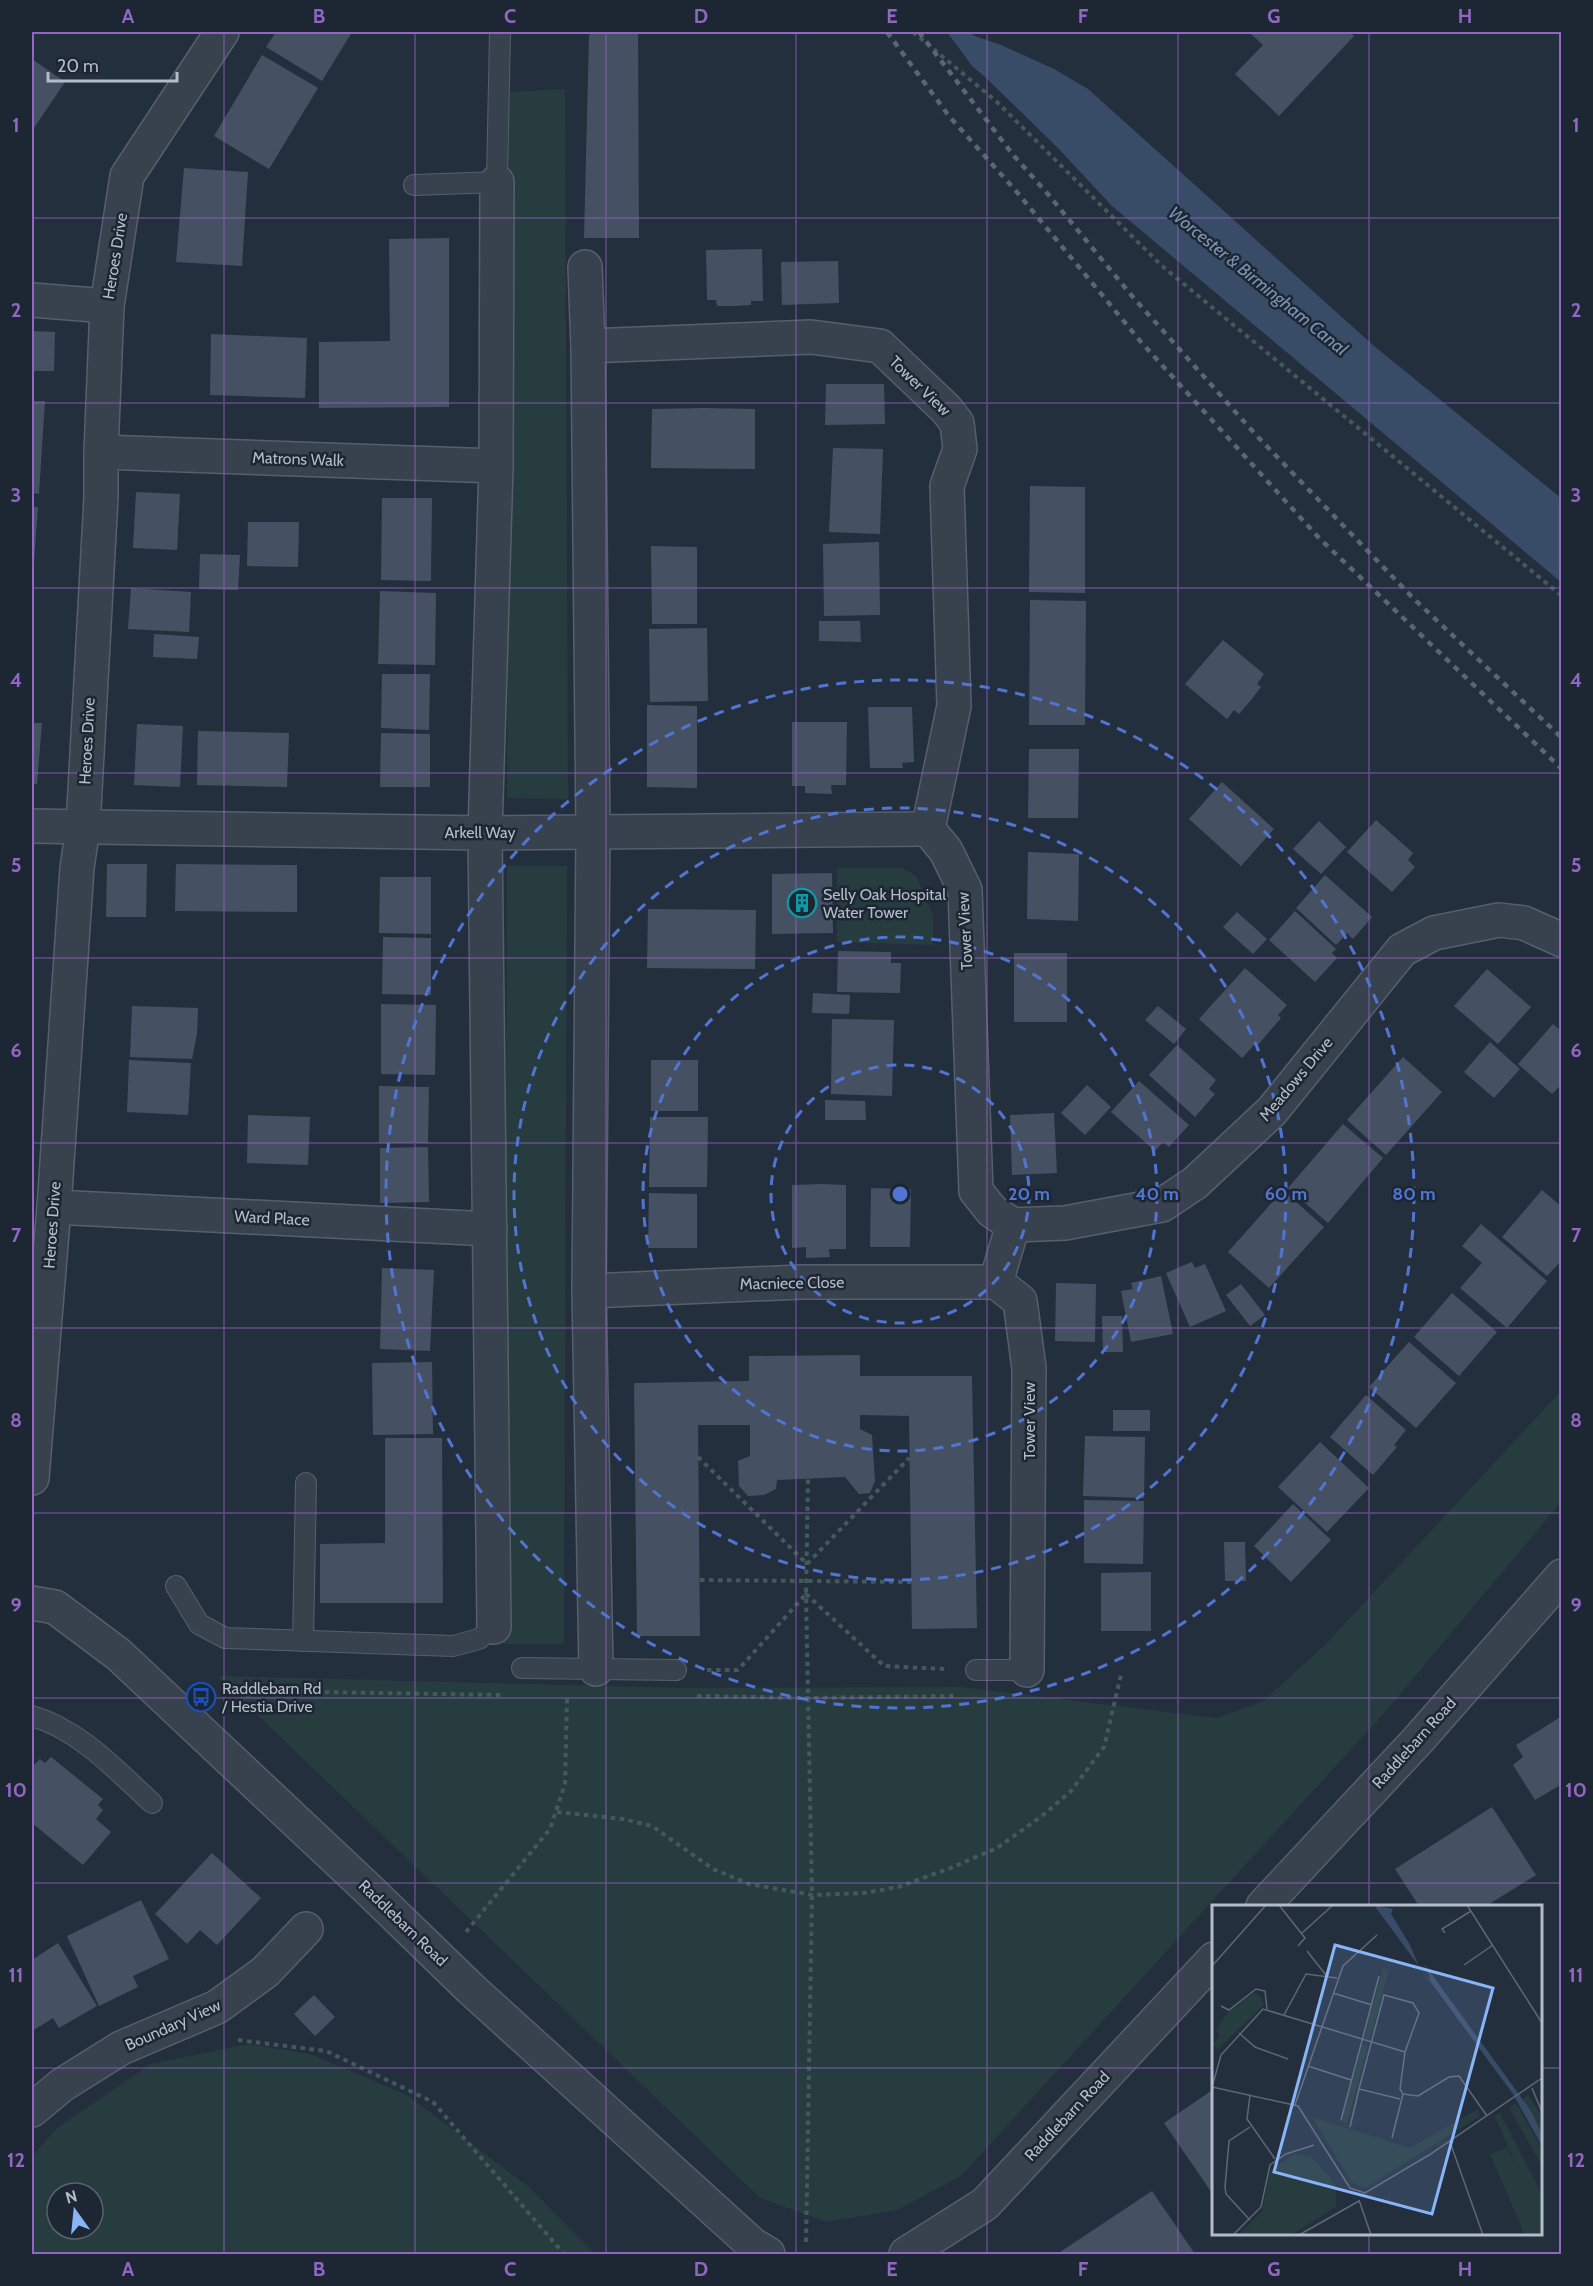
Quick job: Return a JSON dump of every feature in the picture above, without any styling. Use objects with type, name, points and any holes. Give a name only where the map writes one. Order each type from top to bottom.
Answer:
[{"type":"street","name":"Heroes Drive","points":[[32,1478],[54,1207],[76,868],[83,827],[101,497],[106,306],[127,176],[222,32]]},
{"type":"street","points":[[495,1627],[485,833],[496,466],[497,182]]},
{"type":"street","points":[[585,267],[588,346],[593,831],[589,1291],[596,1669]]},
{"type":"street","points":[[32,300],[106,306]]},
{"type":"street","name":"Tower View","points":[[588,346],[811,337],[880,346],[946,409],[957,423],[960,449],[947,486],[954,706],[928,829],[945,851],[966,890],[976,1191],[992,1211],[1014,1225]]},
{"type":"street","name":"Matrons Walk","points":[[101,452],[496,466]]},
{"type":"street","name":"Arkell Way","points":[[32,826],[485,833],[928,829]]},
{"type":"street","name":"Meadows Drive","points":[[1014,1225],[1065,1223],[1162,1205],[1195,1183],[1272,1111],[1402,950],[1434,933],[1499,921],[1524,923],[1562,940]]},
{"type":"street","name":"Ward Place","points":[[54,1207],[490,1229]]},
{"type":"street","points":[[996,1282],[1014,1225]]},
{"type":"street","name":"Macniece Close","points":[[589,1291],[801,1282],[996,1282]]},
{"type":"street","name":"Tower View","points":[[996,1282],[1020,1301],[1029,1368],[1027,1670]]},
{"type":"street","name":"Raddlebarn Road","points":[[1264,1905],[1418,1740],[1562,1576]]},
{"type":"street","name":"Raddlebarn Road","points":[[32,1603],[55,1607],[118,1654],[442,1961],[753,2245],[768,2254]]},
{"type":"street","name":"Boundary View","points":[[32,2110],[62,2085],[121,2048],[217,2007],[265,1972],[306,1929]]},
{"type":"street","name":"Raddlebarn Road","points":[[906,2254],[985,2204],[1212,1961]]},
{"type":"lane","points":[[414,185],[497,182],[500,32]]},
{"type":"lane","points":[[303,1641],[306,1483]]},
{"type":"lane","points":[[176,1586],[199,1624],[225,1638],[453,1646],[479,1639],[495,1627]]},
{"type":"lane","points":[[522,1668],[676,1670]]},
{"type":"lane","points":[[976,1670],[1027,1670]]},
{"type":"lane","points":[[32,1716],[47,1720],[86,1743],[152,1803]]},
{"type":"path","points":[[913,32],[998,102],[1162,266],[1562,596]]},
{"type":"path","points":[[698,1457],[807,1564]]},
{"type":"path","points":[[807,1564],[909,1458]]},
{"type":"path","points":[[806,2242],[812,1895],[807,1594],[808,1479]]},
{"type":"path","points":[[700,1580],[912,1582]]},
{"type":"path","points":[[676,1670],[738,1670],[807,1594]]},
{"type":"path","points":[[696,1696],[808,1698],[964,1696],[976,1670],[884,1666],[807,1594]]},
{"type":"path","points":[[557,1812],[623,1819],[652,1826],[713,1869],[749,1884],[812,1895],[864,1893],[898,1887],[997,1848],[1071,1791],[1104,1747],[1121,1675]]},
{"type":"path","points":[[200,1731],[253,1691],[509,1695]]},
{"type":"path","points":[[442,1961],[550,1829],[565,1784],[567,1696],[558,1696]]},
{"type":"path","points":[[233,2039],[326,2051],[433,2102],[564,2254]]},
{"type":"green space","points":[[565,89],[568,799],[507,798],[509,92]]},
{"type":"green space","points":[[507,866],[567,866],[564,1644],[504,1644]]},
{"type":"green space","points":[[837,868],[902,868],[916,876],[933,916],[933,945],[837,942]]},
{"type":"green space","points":[[1561,1391],[1561,1502],[1386,1711],[961,2176],[897,2210],[827,2222],[760,2198],[217,1676],[681,1688],[961,1687],[1217,1718],[1262,1702],[1325,1645]]},
{"type":"green space","points":[[248,2044],[310,2054],[407,2095],[529,2187],[595,2254],[32,2254],[32,2156],[57,2128],[151,2064]]},
{"type":"water","name":"Worcester & Birmingham Canal","points":[[930,32],[969,32],[1054,69],[1088,89],[1374,346],[1561,498],[1561,582],[1112,206],[1057,147],[984,76]]},
{"type":"pier","points":[[927,32],[947,32],[981,78],[928,34]]},
{"type":"building","points":[[276,32],[352,32],[322,81],[266,47]]},
{"type":"building","points":[[591,32],[638,32],[639,238],[584,238],[589,36]]},
{"type":"building","points":[[1249,32],[1349,32],[1354,36],[1279,116],[1235,74],[1263,45]]},
{"type":"building","points":[[262,55],[318,88],[269,169],[214,136]]},
{"type":"building","points":[[32,59],[65,82],[32,131]]},
{"type":"building","points":[[184,168],[248,172],[242,266],[176,262]]},
{"type":"building","points":[[449,238],[449,407],[319,408],[319,342],[390,341],[389,239]]},
{"type":"building","points":[[762,249],[763,301],[751,301],[751,305],[717,306],[716,300],[707,300],[706,250]]},
{"type":"building","points":[[838,261],[839,303],[782,305],[781,262]]},
{"type":"building","points":[[32,331],[55,332],[54,371],[32,371]]},
{"type":"building","points":[[211,334],[307,338],[305,398],[210,395]]},
{"type":"building","points":[[826,384],[884,384],[885,424],[825,425]]},
{"type":"building","points":[[32,401],[45,401],[39,494],[32,493]]},
{"type":"building","points":[[652,409],[755,409],[755,469],[651,468]]},
{"type":"building","points":[[833,448],[883,449],[880,534],[829,532]]},
{"type":"building","points":[[1030,486],[1085,487],[1085,593],[1029,592]]},
{"type":"building","points":[[136,492],[180,494],[177,550],[133,548]]},
{"type":"building","points":[[382,498],[432,498],[431,581],[381,580]]},
{"type":"building","points":[[32,507],[38,507],[33,576],[32,576]]},
{"type":"building","points":[[248,522],[299,522],[298,567],[247,566]]},
{"type":"building","points":[[879,542],[880,615],[824,616],[823,544]]},
{"type":"building","points":[[651,546],[697,547],[697,624],[652,624]]},
{"type":"building","points":[[200,554],[240,555],[238,590],[199,589]]},
{"type":"building","points":[[131,588],[191,592],[189,632],[128,629]]},
{"type":"building","points":[[380,591],[436,593],[435,665],[378,664]]},
{"type":"building","points":[[1030,600],[1086,601],[1085,725],[1029,725]]},
{"type":"building","points":[[819,621],[860,621],[861,642],[819,641]]},
{"type":"building","points":[[707,628],[708,701],[650,702],[649,629]]},
{"type":"building","points":[[154,634],[199,637],[197,659],[153,657]]},
{"type":"building","points":[[1223,640],[1264,674],[1257,684],[1261,687],[1251,700],[1239,714],[1234,710],[1227,719],[1185,684]]},
{"type":"building","points":[[382,674],[430,674],[429,730],[381,728]]},
{"type":"building","points":[[647,705],[697,706],[697,788],[647,787]]},
{"type":"building","points":[[868,707],[912,707],[914,762],[902,763],[903,768],[870,768]]},
{"type":"building","points":[[792,722],[847,722],[846,785],[831,785],[832,794],[805,793],[805,786],[792,786]]},
{"type":"building","points":[[32,723],[42,723],[37,784],[32,784]]},
{"type":"building","points":[[137,724],[183,726],[180,787],[134,785]]},
{"type":"building","points":[[198,731],[289,733],[287,787],[197,785]]},
{"type":"building","points":[[381,733],[430,734],[430,787],[380,787]]},
{"type":"building","points":[[1029,749],[1079,749],[1078,818],[1028,818]]},
{"type":"building","points":[[1222,782],[1274,829],[1241,866],[1189,819]]},
{"type":"building","points":[[1376,820],[1413,853],[1408,860],[1415,867],[1392,892],[1347,852]]},
{"type":"building","points":[[1319,821],[1346,847],[1321,874],[1293,849]]},
{"type":"building","points":[[1028,852],[1079,854],[1078,921],[1027,919]]},
{"type":"building","points":[[107,864],[147,864],[146,917],[106,917]]},
{"type":"building","points":[[176,864],[297,865],[297,912],[175,911]]},
{"type":"building","name":"Selly Oak Hospital Water Tower","points":[[832,873],[833,933],[772,934],[772,874]]},
{"type":"building","points":[[1325,875],[1372,917],[1353,939],[1347,933],[1336,945],[1296,908]]},
{"type":"building","points":[[380,877],[431,877],[431,934],[379,933]]},
{"type":"building","points":[[648,909],[756,910],[755,969],[647,968]]},
{"type":"building","points":[[1295,911],[1336,949],[1332,953],[1337,958],[1315,982],[1269,940]]},
{"type":"building","points":[[1237,912],[1267,939],[1253,954],[1223,927]]},
{"type":"building","points":[[383,937],[431,938],[431,995],[382,994]]},
{"type":"building","points":[[838,951],[891,952],[891,963],[901,963],[900,993],[837,992]]},
{"type":"building","points":[[1014,953],[1067,953],[1067,1022],[1014,1022]]},
{"type":"building","points":[[1245,968],[1287,1005],[1278,1015],[1281,1018],[1258,1045],[1256,1043],[1242,1058],[1199,1019]]},
{"type":"building","points":[[1487,969],[1531,1007],[1498,1044],[1454,1006]]},
{"type":"building","points":[[813,993],[850,995],[849,1014],[812,1013]]},
{"type":"building","points":[[381,1004],[436,1005],[435,1075],[381,1074]]},
{"type":"building","points":[[132,1006],[198,1008],[197,1034],[192,1059],[130,1057]]},
{"type":"building","points":[[1158,1006],[1186,1029],[1174,1044],[1145,1020]]},
{"type":"building","points":[[832,1019],[894,1020],[892,1096],[831,1094]]},
{"type":"building","points":[[1553,1024],[1562,1032],[1562,1084],[1552,1094],[1518,1064]]},
{"type":"building","points":[[1490,1042],[1520,1069],[1494,1098],[1464,1072]]},
{"type":"building","points":[[1177,1045],[1216,1080],[1209,1089],[1215,1094],[1195,1117],[1149,1075]]},
{"type":"building","points":[[1403,1057],[1442,1092],[1386,1155],[1347,1120]]},
{"type":"building","points":[[129,1060],[191,1063],[188,1115],[127,1112]]},
{"type":"building","points":[[651,1060],[698,1060],[698,1111],[651,1111]]},
{"type":"building","points":[[1139,1081],[1189,1125],[1169,1147],[1163,1142],[1155,1151],[1111,1112]]},
{"type":"building","points":[[1087,1085],[1111,1107],[1085,1135],[1061,1113]]},
{"type":"building","points":[[379,1086],[429,1087],[428,1143],[379,1143]]},
{"type":"building","points":[[825,1100],[865,1101],[866,1120],[825,1120]]},
{"type":"building","points":[[1054,1113],[1057,1173],[1012,1175],[1010,1115]]},
{"type":"building","points":[[248,1115],[310,1117],[308,1165],[247,1163]]},
{"type":"building","points":[[650,1117],[708,1117],[707,1187],[649,1187]]},
{"type":"building","points":[[1343,1124],[1383,1158],[1328,1223],[1288,1188]]},
{"type":"building","points":[[428,1147],[429,1202],[380,1203],[380,1148]]},
{"type":"building","points":[[792,1185],[846,1185],[846,1249],[829,1249],[830,1257],[806,1258],[806,1247],[792,1248]]},
{"type":"building","points":[[871,1188],[911,1189],[910,1247],[870,1247]]},
{"type":"building","points":[[1283,1190],[1324,1227],[1269,1288],[1228,1252]]},
{"type":"building","points":[[1542,1190],[1562,1207],[1562,1260],[1547,1276],[1502,1237]]},
{"type":"building","points":[[649,1193],[697,1194],[697,1248],[648,1248]]},
{"type":"building","points":[[1481,1224],[1547,1281],[1507,1328],[1460,1288],[1482,1263],[1462,1246]]},
{"type":"building","points":[[1192,1262],[1195,1268],[1205,1264],[1226,1311],[1190,1327],[1166,1273]]},
{"type":"building","points":[[382,1268],[434,1270],[430,1351],[380,1349]]},
{"type":"building","points":[[1161,1276],[1173,1334],[1131,1342],[1121,1291],[1133,1289],[1131,1283]]},
{"type":"building","points":[[1056,1283],[1096,1284],[1095,1342],[1055,1341]]},
{"type":"building","points":[[1241,1284],[1265,1315],[1250,1326],[1226,1295]]},
{"type":"building","points":[[1452,1293],[1497,1332],[1459,1376],[1414,1337]]},
{"type":"building","points":[[1102,1316],[1122,1316],[1123,1352],[1103,1352]]},
{"type":"building","points":[[1409,1342],[1456,1383],[1416,1428],[1369,1387]]},
{"type":"building","points":[[860,1355],[860,1376],[972,1376],[977,1628],[912,1629],[909,1416],[860,1415],[860,1429],[872,1435],[875,1481],[870,1493],[859,1494],[845,1477],[777,1480],[776,1489],[764,1495],[748,1496],[739,1486],[738,1461],[750,1456],[750,1425],[698,1425],[700,1636],[637,1636],[634,1383],[749,1381],[749,1356]]},
{"type":"building","points":[[432,1362],[433,1434],[373,1435],[372,1363]]},
{"type":"building","points":[[1366,1395],[1406,1430],[1394,1445],[1397,1447],[1373,1475],[1330,1437]]},
{"type":"building","points":[[1113,1410],[1150,1410],[1150,1431],[1113,1431]]},
{"type":"building","points":[[1085,1436],[1145,1437],[1144,1498],[1083,1496]]},
{"type":"building","points":[[385,1438],[442,1438],[443,1603],[320,1603],[320,1544],[385,1543]]},
{"type":"building","points":[[1320,1442],[1369,1488],[1327,1532],[1278,1487]]},
{"type":"building","points":[[1084,1500],[1144,1501],[1143,1564],[1084,1563]]},
{"type":"building","points":[[1293,1504],[1331,1540],[1291,1582],[1254,1546]]},
{"type":"building","points":[[1224,1542],[1245,1542],[1246,1581],[1225,1581]]},
{"type":"building","points":[[1151,1572],[1151,1631],[1101,1631],[1101,1573]]},
{"type":"building","points":[[1562,1716],[1562,1784],[1535,1800],[1513,1765],[1523,1757],[1516,1745]]},
{"type":"building","points":[[51,1757],[103,1799],[98,1805],[103,1810],[96,1819],[111,1832],[83,1865],[32,1823],[32,1763],[34,1765],[40,1759],[45,1763]]},
{"type":"building","points":[[1492,1807],[1536,1875],[1488,1905],[1418,1905],[1395,1869]]},
{"type":"building","points":[[212,1853],[261,1898],[217,1945],[200,1930],[187,1944],[155,1914]]},
{"type":"building","points":[[141,1900],[169,1959],[133,1976],[138,1987],[99,2006],[67,1936]]},
{"type":"building","points":[[58,1943],[97,2006],[59,2028],[53,2018],[32,2031],[32,1960]]},
{"type":"building","points":[[314,1995],[335,2017],[315,2036],[294,2014]]},
{"type":"building","points":[[1212,2090],[1212,2193],[1164,2123]]},
{"type":"building","points":[[1152,2191],[1195,2254],[1057,2254],[1128,2207]]},
{"type":"railway","points":[[887,32],[949,116],[1016,191],[1141,342],[1319,538],[1562,769]]},
{"type":"railway","points":[[919,32],[1014,156],[1132,296],[1256,435],[1415,600],[1562,738]]},
{"type":"place","name":"Selly Oak Hospital Water Tower","points":[[802,903]]},
{"type":"place","name":"Raddlebarn Rd / Hestia Drive","points":[[201,1697]]}]
